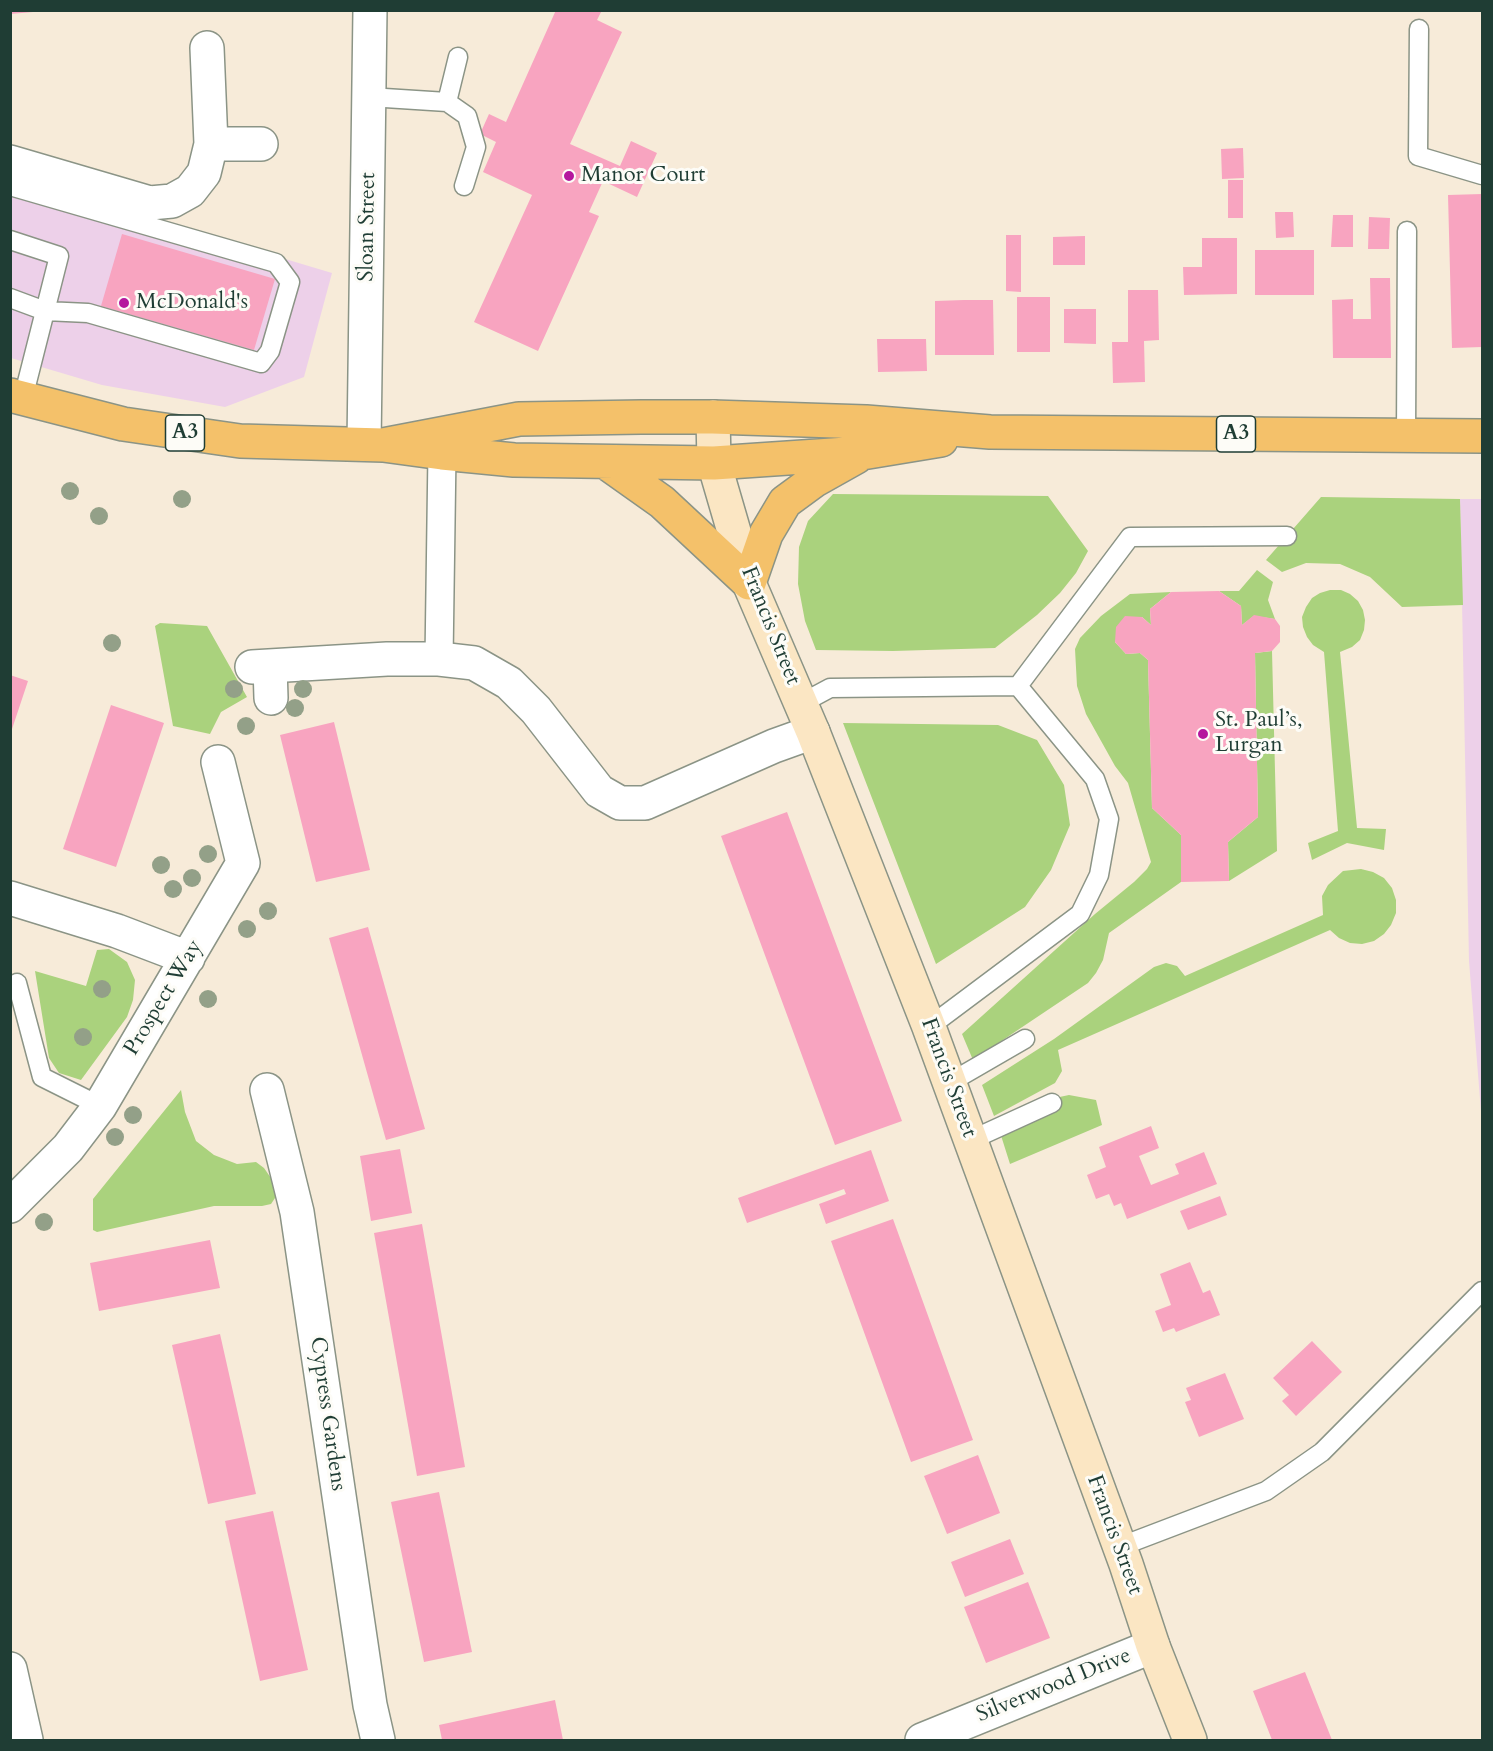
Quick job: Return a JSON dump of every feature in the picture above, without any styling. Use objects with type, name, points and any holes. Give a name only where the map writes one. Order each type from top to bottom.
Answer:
[{"type":"highway","name":"A3","points":[[17,396],[123,424],[240,441],[373,445],[514,460],[714,463],[862,453],[990,432]]},
{"type":"highway","name":"A3","points":[[373,445],[519,419],[713,417],[866,422],[990,432],[1482,436]]},
{"type":"highway","points":[[607,463],[639,484],[673,511],[749,583],[766,534],[785,502],[815,480],[862,453]]},
{"type":"main road","name":"Francis Street","points":[[713,417],[714,463],[749,583],[808,717],[929,1028],[1153,1646],[1190,1740]]},
{"type":"street","name":"Sloan Street","points":[[370,10],[373,445]]},
{"type":"street","points":[[10,162],[150,203],[172,201],[190,191],[204,172],[211,144],[207,48]]},
{"type":"street","points":[[211,144],[261,144]]},
{"type":"street","points":[[439,659],[442,453]]},
{"type":"street","points":[[271,698],[261,667],[387,659],[439,659],[474,663],[509,683],[536,710],[598,791],[620,803],[645,803],[774,746],[808,717]]},
{"type":"street","name":"Prospect Way","points":[[10,1206],[68,1148],[100,1106],[243,863],[218,762]]},
{"type":"street","points":[[10,898],[117,931],[189,958]]},
{"type":"street","name":"Cypress Gardens","points":[[267,1090],[297,1212],[370,1706],[378,1740]]},
{"type":"street","name":"Silverwood Drive","points":[[922,1740],[1153,1646]]},
{"type":"street","points":[[10,1669],[27,1740]]},
{"type":"lane","points":[[1419,29],[1418,156],[1482,175]]},
{"type":"lane","points":[[447,102],[458,57]]},
{"type":"lane","points":[[369,97],[447,102],[467,116],[476,147],[464,186]]},
{"type":"lane","points":[[10,186],[276,263],[290,282],[270,351],[261,363],[88,313],[45,311],[10,298]]},
{"type":"lane","points":[[1406,436],[1407,231]]},
{"type":"lane","points":[[10,240],[59,256],[45,311],[17,396]]},
{"type":"lane","points":[[1018,686],[1130,537],[1287,536]]},
{"type":"lane","points":[[808,717],[830,688],[1018,686]]},
{"type":"lane","points":[[929,1028],[1080,914],[1099,875],[1109,819],[1095,779],[1018,686]]},
{"type":"lane","points":[[17,983],[42,1077],[100,1106]]},
{"type":"lane","points":[[949,1083],[1025,1040]]},
{"type":"lane","points":[[970,1140],[1052,1103]]},
{"type":"lane","points":[[1119,1547],[1266,1491],[1322,1452],[1482,1291]]},
{"type":"shaded area","points":[[11,177],[332,273],[304,377],[225,407],[102,385],[11,358]]},
{"type":"shaded area","points":[[1460,499],[1482,499],[1482,1124],[1469,961]]},
{"type":"green space","points":[[833,494],[1048,496],[1088,551],[1076,573],[1060,593],[1037,615],[995,648],[893,651],[816,650],[805,621],[798,584],[799,547],[808,521]]},
{"type":"green space","points":[[1321,497],[1460,499],[1463,605],[1402,607],[1370,577],[1340,564],[1306,563],[1282,572],[1266,560]]},
{"type":"green space","points":[[1257,570],[1273,582],[1268,600],[1275,619],[1254,616],[1242,625],[1241,606],[1219,591],[1239,591]]},
{"type":"green space","points":[[1330,590],[1341,590],[1350,594],[1358,601],[1365,620],[1360,640],[1352,647],[1340,652],[1357,828],[1386,829],[1384,850],[1347,843],[1312,860],[1308,843],[1338,831],[1324,652],[1313,645],[1307,637],[1302,617],[1312,598]]},
{"type":"green space","points":[[1171,592],[1150,609],[1151,625],[1142,617],[1125,617],[1115,642],[1126,654],[1140,653],[1148,660],[1152,808],[1181,835],[1181,882],[1109,933],[1103,960],[1088,983],[973,1060],[962,1034],[1095,914],[1134,882],[1151,862],[1128,783],[1115,766],[1086,714],[1077,686],[1075,649],[1080,638],[1101,616],[1130,594]]},
{"type":"green space","points":[[160,623],[207,626],[247,697],[221,712],[210,734],[173,726],[155,626]]},
{"type":"green space","points":[[1272,651],[1277,851],[1229,881],[1228,842],[1258,817],[1255,653]]},
{"type":"green space","points":[[843,723],[998,725],[1037,740],[1064,785],[1070,825],[1051,870],[1025,907],[936,964]]},
{"type":"green space","points":[[1361,869],[1384,878],[1392,888],[1396,900],[1396,913],[1391,925],[1374,941],[1362,944],[1350,943],[1339,938],[1330,930],[1058,1050],[1062,1071],[1055,1083],[994,1116],[982,1085],[1054,1039],[1154,967],[1166,963],[1177,966],[1185,976],[1323,915],[1322,896],[1328,885],[1343,871]]},
{"type":"green space","points":[[109,949],[127,962],[135,980],[133,1000],[127,1017],[81,1080],[59,1073],[49,1058],[35,971],[86,986],[97,950]]},
{"type":"green space","points":[[181,1090],[185,1112],[196,1141],[214,1155],[237,1164],[256,1162],[264,1168],[273,1181],[277,1192],[275,1198],[271,1204],[262,1206],[214,1206],[97,1232],[93,1230],[93,1199]]},
{"type":"green space","points":[[1069,1095],[1096,1100],[1102,1125],[1010,1164],[998,1126],[1050,1099]]},
{"type":"building","points":[[10,10],[33,10],[33,12],[10,14]]},
{"type":"building","name":"Manor Court","points":[[556,10],[602,10],[597,20],[622,32],[570,144],[620,166],[631,141],[657,153],[637,197],[603,181],[589,212],[599,216],[538,351],[474,322],[532,195],[483,172],[496,142],[480,134],[489,114],[506,122]]},
{"type":"building","points":[[1243,148],[1244,178],[1222,179],[1221,149]]},
{"type":"building","points":[[1228,180],[1243,180],[1243,218],[1228,218]]},
{"type":"building","points":[[1482,194],[1482,347],[1452,348],[1448,195]]},
{"type":"building","points":[[1275,212],[1293,212],[1294,237],[1276,238]]},
{"type":"building","points":[[1333,215],[1353,215],[1353,247],[1331,247]]},
{"type":"building","points":[[1369,217],[1390,218],[1389,249],[1368,249]]},
{"type":"building","points":[[122,234],[275,279],[254,350],[101,306]]},
{"type":"building","points":[[1006,235],[1021,235],[1021,292],[1006,291]]},
{"type":"building","points":[[1085,236],[1085,265],[1053,265],[1053,237]]},
{"type":"building","points":[[1202,238],[1237,238],[1237,294],[1184,295],[1183,267],[1202,267]]},
{"type":"building","points":[[1255,250],[1314,250],[1314,295],[1255,295]]},
{"type":"building","points":[[1370,278],[1390,278],[1391,358],[1333,358],[1332,300],[1353,299],[1353,319],[1371,319]]},
{"type":"building","points":[[1128,290],[1158,290],[1159,340],[1144,341],[1145,382],[1113,383],[1112,342],[1128,342]]},
{"type":"building","points":[[1017,297],[1050,297],[1050,352],[1017,352]]},
{"type":"building","points":[[993,300],[994,355],[935,355],[935,301]]},
{"type":"building","points":[[1064,309],[1096,309],[1096,344],[1064,343]]},
{"type":"building","points":[[877,339],[926,339],[927,371],[878,372]]},
{"type":"building","name":"St. Paul’s, Lurgan","points":[[1219,591],[1241,606],[1242,625],[1254,615],[1275,619],[1280,626],[1280,642],[1272,651],[1255,653],[1258,817],[1228,842],[1229,881],[1181,882],[1181,835],[1152,808],[1148,660],[1140,653],[1126,654],[1115,642],[1116,627],[1125,616],[1142,617],[1151,625],[1150,609],[1171,592]]},
{"type":"building","points":[[10,675],[28,681],[11,732],[10,732]]},
{"type":"building","points":[[111,705],[164,723],[116,867],[63,849]]},
{"type":"building","points":[[334,722],[370,870],[316,882],[280,735]]},
{"type":"building","points":[[787,812],[902,1121],[835,1145],[721,836]]},
{"type":"building","points":[[368,927],[425,1129],[386,1140],[329,938]]},
{"type":"building","points":[[1151,1126],[1159,1148],[1139,1156],[1151,1185],[1179,1174],[1175,1164],[1204,1152],[1217,1184],[1127,1219],[1121,1203],[1114,1206],[1109,1194],[1096,1199],[1087,1175],[1106,1167],[1099,1147]]},
{"type":"building","points":[[400,1149],[412,1213],[371,1221],[360,1156]]},
{"type":"building","points":[[871,1150],[889,1201],[826,1224],[819,1204],[846,1194],[844,1189],[747,1223],[738,1198]]},
{"type":"building","points":[[1220,1196],[1227,1215],[1188,1230],[1180,1211]]},
{"type":"building","points":[[893,1219],[973,1440],[911,1462],[831,1241]]},
{"type":"building","points":[[422,1224],[465,1467],[417,1476],[374,1233]]},
{"type":"building","points":[[210,1240],[220,1288],[99,1311],[90,1263]]},
{"type":"building","points":[[1190,1262],[1203,1293],[1210,1290],[1220,1315],[1176,1332],[1174,1328],[1163,1332],[1155,1311],[1171,1305],[1160,1274]]},
{"type":"building","points":[[220,1334],[256,1494],[208,1504],[172,1345]]},
{"type":"building","points":[[1312,1341],[1342,1372],[1296,1416],[1282,1401],[1289,1395],[1273,1378]]},
{"type":"building","points":[[1225,1373],[1244,1419],[1199,1437],[1185,1402],[1191,1400],[1186,1388]]},
{"type":"building","points":[[978,1455],[1000,1513],[947,1534],[924,1476]]},
{"type":"building","points":[[439,1492],[472,1652],[424,1662],[391,1502]]},
{"type":"building","points":[[273,1511],[308,1670],[260,1681],[225,1521]]},
{"type":"building","points":[[1010,1539],[1024,1574],[965,1597],[951,1562]]},
{"type":"building","points":[[1028,1582],[1050,1638],[986,1663],[964,1607]]},
{"type":"building","points":[[1305,1672],[1332,1740],[1272,1740],[1253,1691]]},
{"type":"building","points":[[555,1700],[563,1740],[442,1740],[439,1725]]},
{"type":"place","name":"Manor Court","points":[[569,176]]},
{"type":"place","name":"McDonald's","points":[[124,303]]},
{"type":"place","name":"St. Paul’s, Lurgan","points":[[1203,734]]}]
